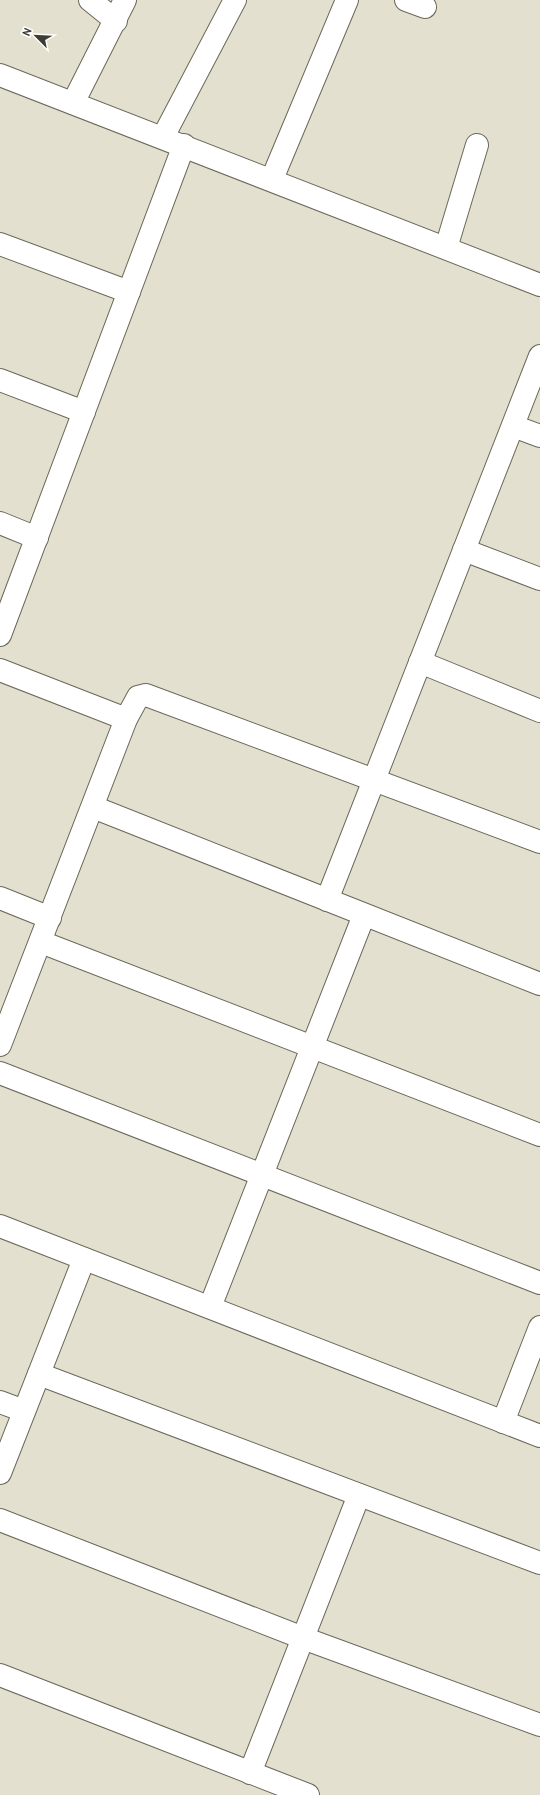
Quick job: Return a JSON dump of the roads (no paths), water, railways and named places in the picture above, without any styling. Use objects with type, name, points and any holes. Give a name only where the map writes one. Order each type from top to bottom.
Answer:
[{"type":"street","points":[[90,0],[116,21]]},
{"type":"street","points":[[73,103],[116,21],[125,0]]},
{"type":"street","points":[[162,137],[235,0]]},
{"type":"street","points":[[272,180],[347,0]]},
{"type":"street","points":[[0,74],[540,285]]},
{"type":"street","points":[[0,635],[184,145]]},
{"type":"street","points":[[446,248],[477,145]]},
{"type":"street","points":[[0,244],[129,292]]},
{"type":"street","points":[[327,900],[540,356]]},
{"type":"street","points":[[0,380],[84,412]]},
{"type":"street","points":[[513,426],[540,436]]},
{"type":"street","points":[[0,523],[37,538]]},
{"type":"street","points":[[464,550],[540,579]]},
{"type":"street","points":[[420,662],[540,711]]},
{"type":"street","points":[[0,670],[126,719]]},
{"type":"street","points":[[1,1041],[41,942],[126,719],[138,697],[146,695],[540,842]]},
{"type":"street","points":[[93,807],[540,984]]},
{"type":"street","points":[[0,898],[50,918]]},
{"type":"street","points":[[210,1307],[364,915]]},
{"type":"street","points":[[41,942],[540,1135]]},
{"type":"street","points":[[0,1073],[540,1283]]},
{"type":"street","points":[[0,1226],[540,1436]]},
{"type":"street","points":[[0,1473],[84,1259]]},
{"type":"street","points":[[503,1422],[540,1327]]},
{"type":"street","points":[[39,1374],[540,1564]]},
{"type":"street","points":[[0,1402],[24,1411]]},
{"type":"street","points":[[250,1773],[359,1495]]},
{"type":"street","points":[[0,1520],[303,1638],[540,1725]]},
{"type":"street","points":[[0,1675],[250,1773],[279,1790],[308,1795]]}]
